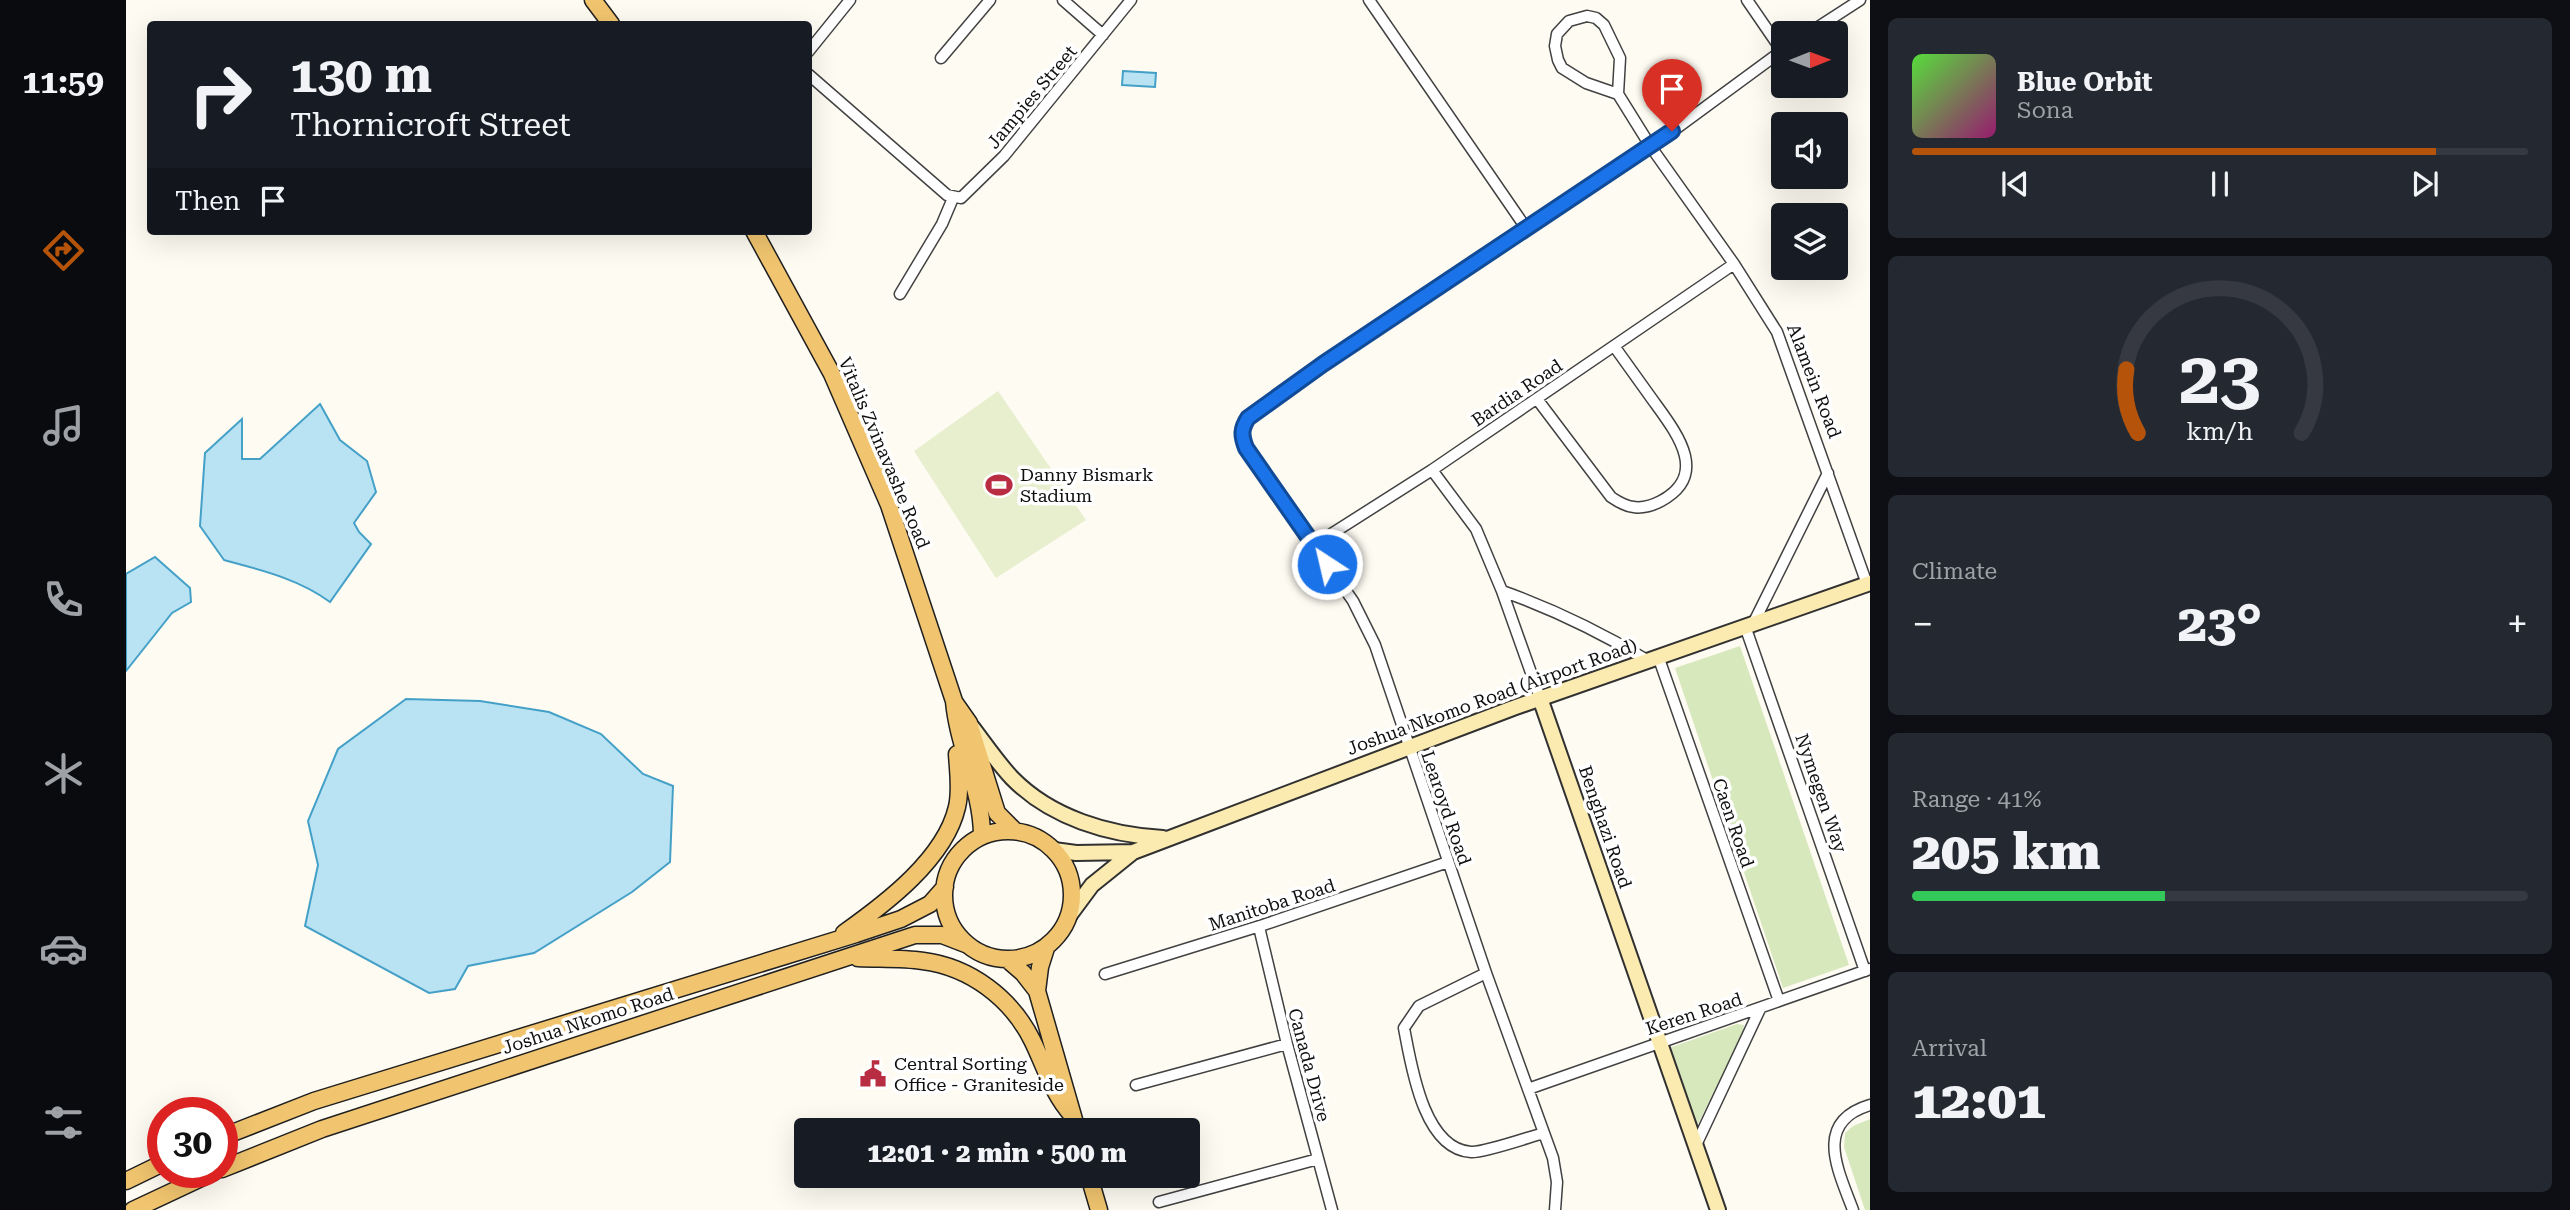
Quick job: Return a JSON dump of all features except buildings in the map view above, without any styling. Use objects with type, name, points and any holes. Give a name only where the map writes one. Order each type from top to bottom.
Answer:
[{"type":"main road","points":[[593,0],[609,21]]},
{"type":"main road","name":"Vitalis Zvinavashe Road","points":[[756,235],[832,374],[888,505],[954,701],[997,813],[1015,831]]},
{"type":"main road","points":[[830,942],[895,895],[923,865],[947,830],[957,806],[963,725]]},
{"type":"main road","name":"Vitalis Zvinavashe Road","points":[[963,725],[982,816],[982,836]]},
{"type":"main road","points":[[1015,831],[1036,837],[1054,850],[1064,864],[1071,881],[1069,916],[1060,934],[1046,948],[1034,954],[1008,960],[987,956],[968,945],[957,934],[945,904],[949,871],[968,845],[982,836],[1015,831]]},
{"type":"main road","name":"Joshua Nkomo Road","points":[[238,1131],[314,1101],[901,919],[929,904],[945,887]]},
{"type":"main road","name":"Joshua Nkomo Road","points":[[238,1163],[348,1120],[923,934],[942,935],[968,945]]},
{"type":"main road","points":[[1037,991],[1046,948]]},
{"type":"main road","points":[[846,958],[923,961],[949,967],[989,988],[1010,1007],[1028,1032],[1056,1096],[1071,1118]]},
{"type":"main road","points":[[1008,960],[1037,991],[1073,1118]]},
{"type":"main road","points":[[126,1181],[147,1171]]},
{"type":"main road","points":[[133,1210],[180,1188]]},
{"type":"main road","points":[[1093,1188],[1099,1210]]},
{"type":"street","points":[[812,47],[850,0]]},
{"type":"street","points":[[941,58],[990,0]]},
{"type":"street","points":[[1063,0],[1103,35]]},
{"type":"street","name":"Jampies Street","points":[[950,197],[965,195],[1004,156],[1131,0]]},
{"type":"street","points":[[1369,0],[1526,228],[1651,147],[1771,59]]},
{"type":"street","points":[[1747,0],[1771,33]]},
{"type":"street","points":[[1828,21],[1860,0]]},
{"type":"street","points":[[1587,16],[1604,24],[1620,58],[1618,94],[1586,83],[1562,68],[1555,46],[1557,34],[1569,21],[1587,16]]},
{"type":"street","points":[[812,77],[950,197],[942,224],[901,294]]},
{"type":"street","name":"Alamein Road","points":[[1618,94],[1651,147],[1734,264],[1784,346],[1869,586]]},
{"type":"street","name":"Learoyd Road","points":[[1526,228],[1258,409],[1242,428],[1242,438],[1353,601],[1367,626],[1387,677],[1486,974],[1556,1170],[1555,1210]]},
{"type":"street","name":"Bardia Road","points":[[1314,545],[1432,470],[1734,264]]},
{"type":"street","points":[[1537,399],[1611,497],[1625,507],[1654,505],[1674,494],[1685,477],[1687,463],[1684,449],[1674,429],[1614,346]]},
{"type":"street","name":"Benghazi Road","points":[[1432,470],[1476,529],[1502,591],[1718,1210]]},
{"type":"street","points":[[1749,625],[1828,474]]},
{"type":"street","name":"Joshua Nkomo Road (Airport Road)","points":[[1133,852],[1540,698],[1869,586]]},
{"type":"street","points":[[1502,591],[1541,605],[1653,658]]},
{"type":"street","name":"Nymegen Way","points":[[1749,625],[1868,970]]},
{"type":"street","name":"Caen Road","points":[[1653,658],[1779,1001]]},
{"type":"street","points":[[963,725],[1013,779],[1069,817],[1131,836],[1167,838]]},
{"type":"street","points":[[1054,850],[1076,853],[1133,852]]},
{"type":"street","points":[[1069,916],[1092,885],[1133,852]]},
{"type":"street","name":"Manitoba Road","points":[[1105,974],[1259,927],[1448,862]]},
{"type":"street","name":"Canada Drive","points":[[1259,927],[1287,1044],[1332,1210]]},
{"type":"street","name":"Keren Road","points":[[1528,1089],[1868,970]]},
{"type":"street","points":[[1486,974],[1419,1006],[1404,1028],[1415,1084],[1437,1132],[1454,1147],[1472,1152],[1544,1133]]},
{"type":"street","points":[[1696,1144],[1760,1009]]},
{"type":"street","points":[[1136,1085],[1287,1044]]},
{"type":"street","points":[[1853,1210],[1838,1168],[1834,1142],[1837,1129],[1848,1114],[1870,1105]]},
{"type":"street","points":[[1159,1202],[1318,1159]]},
{"type":"green space","name":"Danny Bismark Stadium","points":[[998,391],[1086,520],[996,578],[914,451]]},
{"type":"green space","points":[[1740,646],[1849,965],[1783,988],[1675,668]]},
{"type":"green space","points":[[1737,1024],[1744,1025],[1743,1033],[1695,1130],[1669,1048]]},
{"type":"green space","points":[[1870,1119],[1870,1210],[1865,1210],[1844,1147],[1845,1133],[1853,1126]]},
{"type":"water","points":[[1123,71],[1156,73],[1155,87],[1122,85]]},
{"type":"water","points":[[320,404],[340,440],[367,461],[376,492],[354,523],[371,544],[330,602],[293,581],[224,560],[200,526],[205,453],[242,419],[242,459],[260,459]]},
{"type":"water","points":[[155,557],[190,588],[191,602],[172,613],[126,671],[126,574]]},
{"type":"water","points":[[406,699],[480,701],[549,712],[601,734],[643,774],[673,786],[670,862],[632,892],[534,953],[468,966],[455,989],[429,993],[305,926],[318,865],[308,821],[338,749]]},
{"type":"place","name":"Danny Bismark Stadium","points":[[999,485]]},
{"type":"place","name":"Central Sorting Office - Graniteside","points":[[873,1074]]},
{"type":"route","points":[[1327,564],[1246,448],[1242,428],[1248,418],[1323,364],[1672,131]]}]
